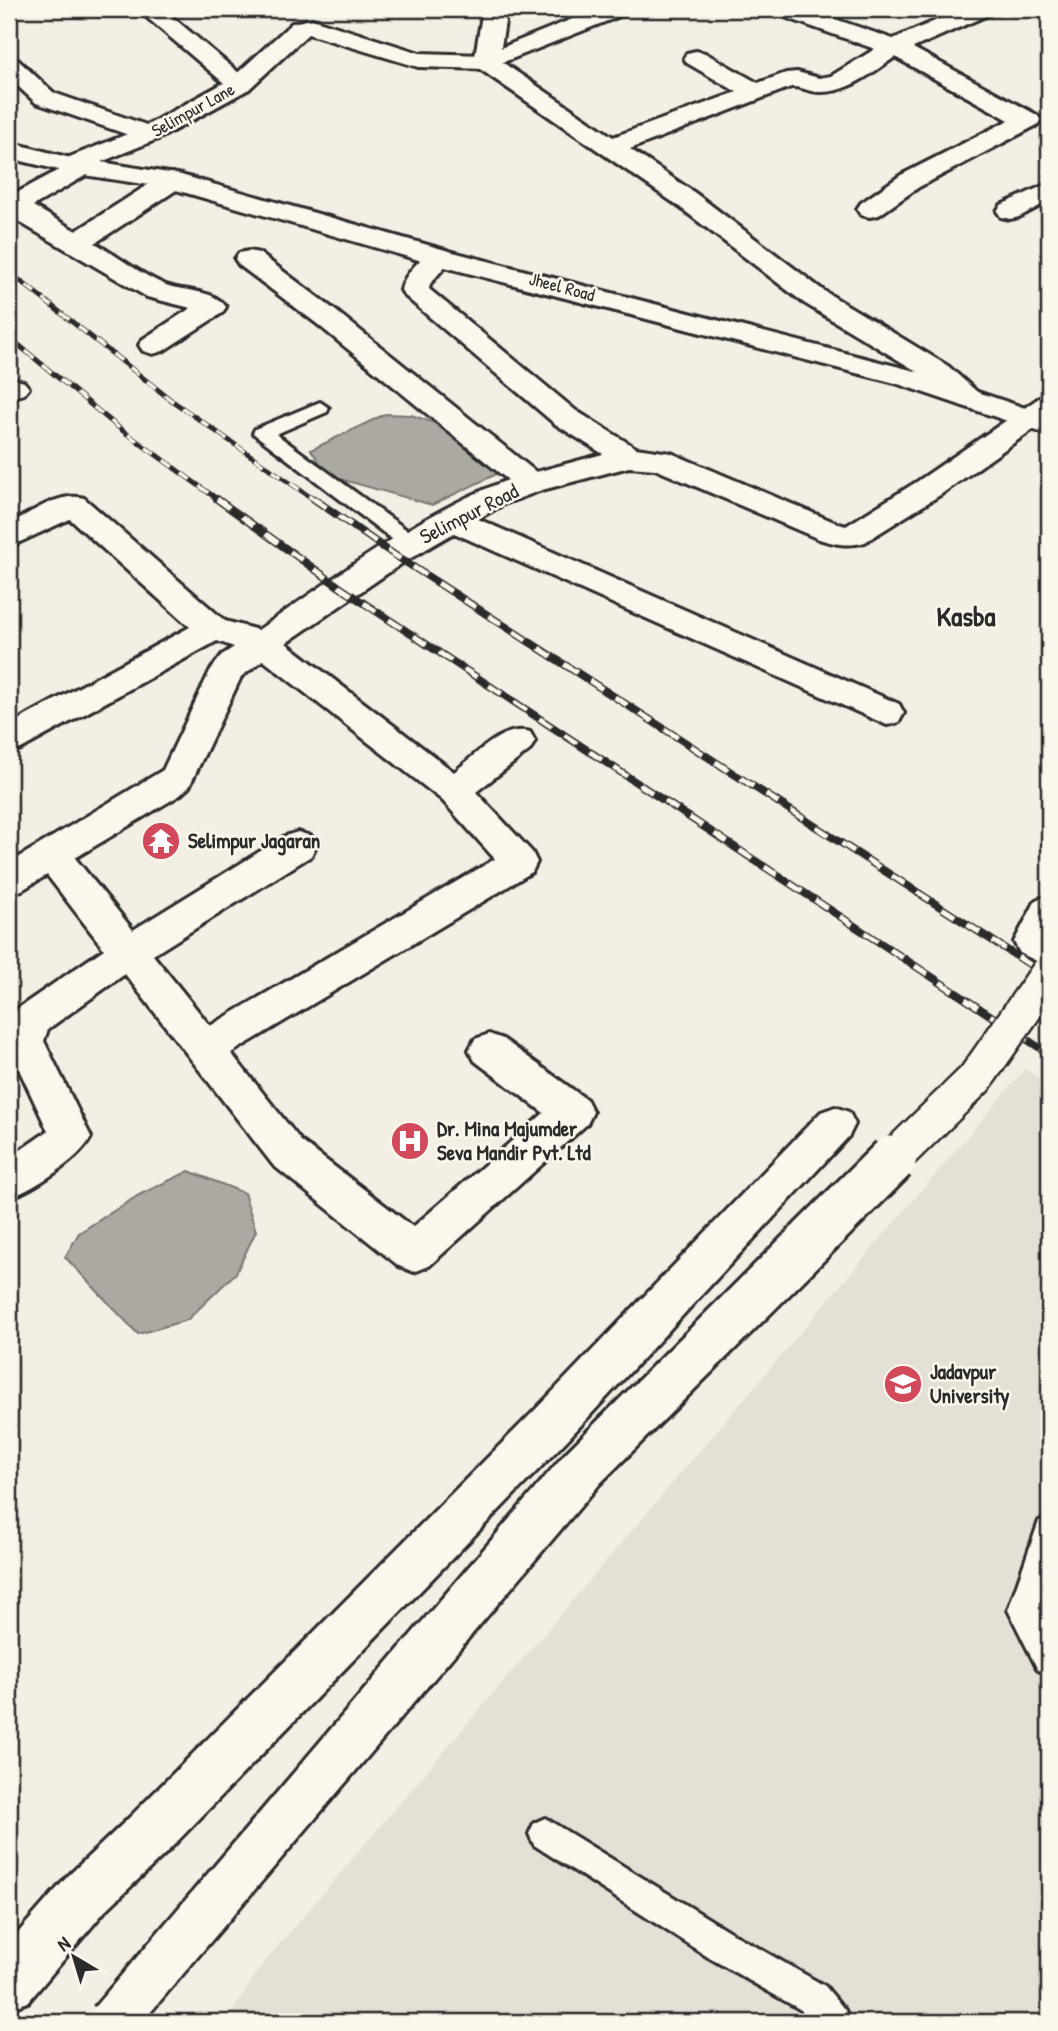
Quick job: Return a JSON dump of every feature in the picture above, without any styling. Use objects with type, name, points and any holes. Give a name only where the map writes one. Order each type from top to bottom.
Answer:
[{"type":"street","points":[[149,9],[240,83]]},
{"type":"street","points":[[495,9],[486,62],[686,199],[814,297],[938,372],[970,399]]},
{"type":"street","name":"Selimpur Lane","points":[[11,207],[76,166],[149,135],[240,83],[300,27],[307,26],[418,60],[486,62],[617,9]]},
{"type":"street","points":[[784,9],[894,47],[1038,114]]},
{"type":"street","points":[[611,147],[786,80],[797,79],[818,85],[837,82],[851,76],[894,47],[982,9]]},
{"type":"street","points":[[696,58],[757,93]]},
{"type":"street","points":[[9,65],[45,98],[149,135]]},
{"type":"street","points":[[870,209],[910,181],[1038,114]]},
{"type":"street","name":"Jheel Road","points":[[9,150],[76,166],[172,181],[439,257],[905,377],[970,399],[1041,416]]},
{"type":"street","points":[[76,243],[172,181]]},
{"type":"street","points":[[1010,211],[1049,191]]},
{"type":"street","points":[[11,207],[157,292],[186,297],[212,307],[153,345]]},
{"type":"street","points":[[439,257],[416,283],[415,290],[421,297],[565,417],[629,457]]},
{"type":"street","points":[[249,259],[326,317],[531,483]]},
{"type":"street","name":"Selimpur Road","points":[[9,880],[53,856],[177,778],[227,671],[234,663],[265,644],[341,588],[493,498],[531,483],[629,457],[660,460],[830,532],[854,535],[1041,416]]},
{"type":"street","points":[[9,537],[73,505],[213,629],[265,644],[454,791],[519,862],[204,1049]]},
{"type":"street","points":[[454,521],[887,713]]},
{"type":"street","points":[[9,740],[213,629]]},
{"type":"street","points":[[454,791],[518,741]]},
{"type":"street","points":[[9,1180],[71,1137],[25,1041],[31,1020],[128,951],[298,846]]},
{"type":"street","points":[[53,856],[287,1153],[414,1253],[573,1112],[489,1050]]},
{"type":"street","points":[[1049,910],[1032,942],[1049,952]]},
{"type":"street","points":[[112,2022],[583,1468],[806,1243],[975,1079],[1049,973]]},
{"type":"street","points":[[9,1983],[86,1894],[148,1835],[552,1424],[835,1124]]},
{"type":"lane","points":[[320,408],[262,433],[412,544]]},
{"type":"lane","points":[[1049,1531],[1023,1610],[1049,1659]]},
{"type":"lane","points":[[545,1835],[720,1945],[813,1998],[833,2022]]},
{"type":"shaded area","points":[[385,414],[411,415],[457,430],[501,472],[432,505],[329,476],[311,450]]},
{"type":"shaded area","name":"Jadavpur University","points":[[1025,1069],[1049,1085],[1049,2022],[226,2022],[261,1966]]},
{"type":"shaded area","points":[[189,1171],[244,1193],[256,1231],[236,1273],[187,1320],[138,1334],[65,1257],[79,1233],[139,1195]]},
{"type":"railway","points":[[9,272],[171,400],[316,501]]},
{"type":"railway","points":[[9,337],[119,428],[220,501]]},
{"type":"railway","points":[[217,499],[341,588],[1049,1054]]},
{"type":"railway","points":[[314,499],[393,554],[1049,977]]},
{"type":"place","name":"Selimpur Jagaran","points":[[161,841]]},
{"type":"place","name":"Dr. Mina Majumder Seva Mandir Pvt. Ltd","points":[[410,1141]]},
{"type":"place","name":"Jadavpur University","points":[[903,1384]]},
{"type":"district","name":"Kasba","points":[[966,616]]}]
